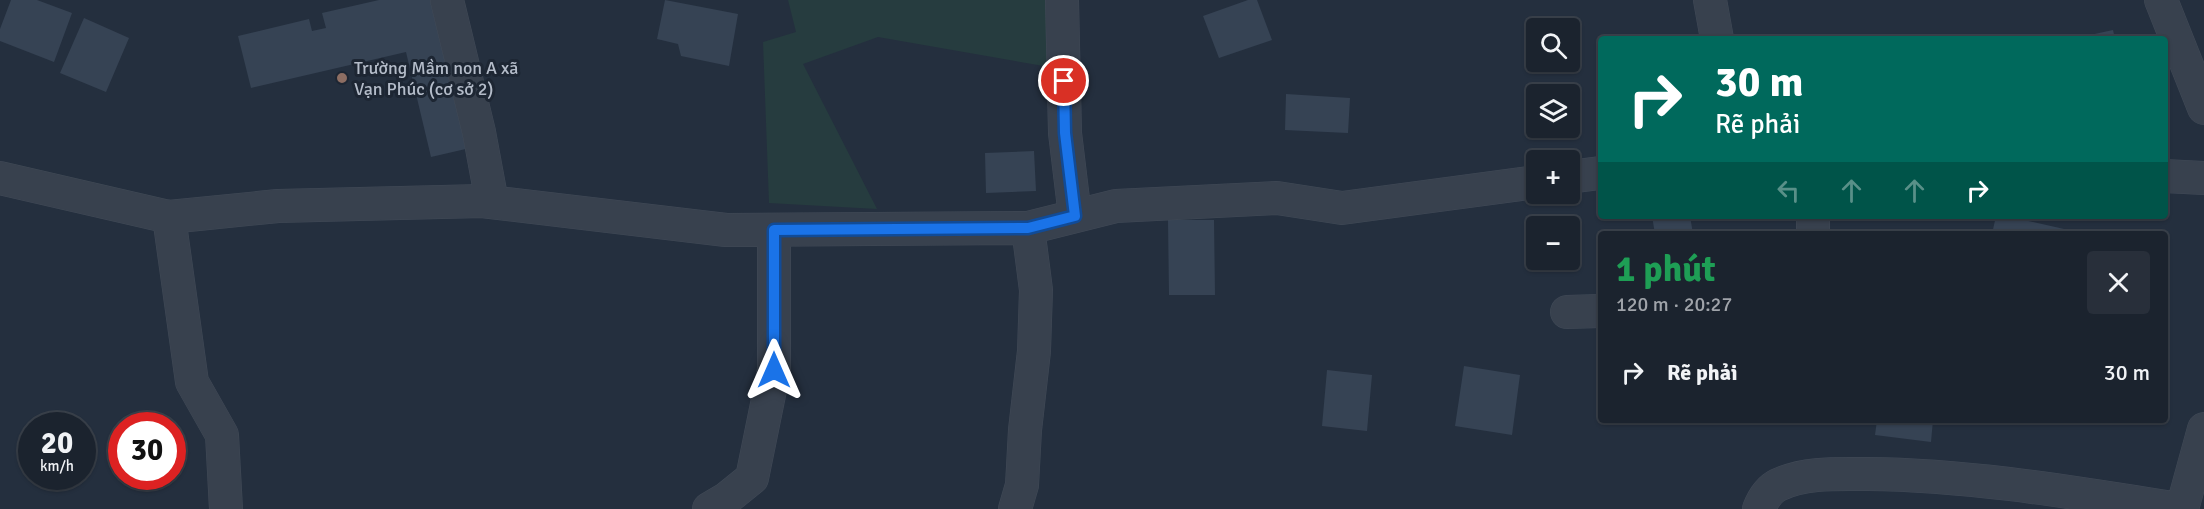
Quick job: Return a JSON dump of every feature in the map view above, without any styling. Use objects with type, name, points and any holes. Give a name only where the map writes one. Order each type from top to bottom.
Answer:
[{"type":"street","points":[[447,0],[479,132],[492,202]]},
{"type":"street","points":[[1062,0],[1065,133],[1075,216]]},
{"type":"street","points":[[1710,0],[1716,36]]},
{"type":"street","points":[[2161,0],[2204,108]]},
{"type":"street","points":[[1580,176],[1598,173]]},
{"type":"street","points":[[2168,176],[2204,178]]},
{"type":"street","points":[[0,178],[169,217],[278,206],[492,202],[726,230],[1028,228],[1116,206],[1277,198],[1342,207],[1526,183]]},
{"type":"street","points":[[169,217],[192,382],[222,435],[226,509]]},
{"type":"street","points":[[1015,509],[1022,485],[1025,430],[1034,351],[1036,290],[1028,228]]},
{"type":"street","points":[[709,509],[726,500],[752,478],[774,370],[774,230]]},
{"type":"street","points":[[1567,312],[1598,311]]},
{"type":"street","points":[[1759,509],[1769,491],[1779,484],[1801,477],[1837,474],[1908,474],[2027,486],[2181,509],[2204,429]]},
{"type":"green space","points":[[788,0],[1062,0],[1055,68],[878,37],[803,64],[877,209],[769,203],[763,42],[796,32]]},
{"type":"building","points":[[11,0],[37,0],[72,13],[54,62],[0,41],[0,29]]},
{"type":"building","points":[[379,0],[434,0],[470,148],[431,157],[406,52],[251,88],[238,36],[309,19],[312,31],[326,28],[322,13]]},
{"type":"building","points":[[665,0],[738,14],[729,66],[681,56],[678,44],[657,39]]},
{"type":"building","points":[[1248,0],[1257,0],[1272,40],[1219,58],[1203,16]]},
{"type":"building","points":[[84,18],[129,38],[106,92],[60,73]]},
{"type":"building","points":[[2113,30],[2114,36],[2085,36]]},
{"type":"building","points":[[1286,94],[1350,98],[1348,133],[1285,130]]},
{"type":"building","points":[[1034,151],[1036,191],[986,193],[985,153]]},
{"type":"building","points":[[1652,219],[1690,219],[1692,231],[1654,231]]},
{"type":"building","points":[[1995,219],[2019,219],[2073,231],[1993,231]]},
{"type":"building","points":[[1168,220],[1214,220],[1215,295],[1169,295]]},
{"type":"building","points":[[1464,366],[1520,375],[1512,435],[1455,426]]},
{"type":"building","points":[[1327,370],[1372,375],[1367,431],[1322,426]]},
{"type":"building","points":[[1877,423],[1933,423],[1931,442],[1875,435]]},
{"type":"place","name":"Trường Mầm non A xã Vạn Phúc (cơ sở 2)","points":[[342,78]]},
{"type":"route","points":[[774,370],[774,230],[1028,228],[1075,216],[1065,133],[1064,81]]}]
